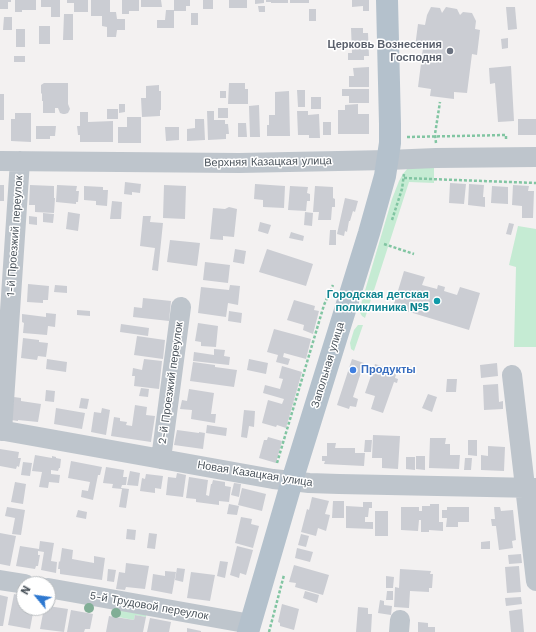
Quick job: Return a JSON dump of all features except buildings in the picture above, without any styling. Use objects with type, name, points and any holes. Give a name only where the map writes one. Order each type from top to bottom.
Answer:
[{"type":"main road","name":"Запольная улица","points":[[249,628],[282,480],[369,233],[385,176],[388,160],[390,124],[387,0]]},
{"type":"street","name":"Верхняя Казацкая улица","points":[[0,161],[239,163],[536,157]]},
{"type":"street","name":"1-й Проезжий переулок","points":[[1,430],[20,161]]},
{"type":"street","name":"2-й Проезжий переулок","points":[[161,458],[181,307]]},
{"type":"street","points":[[512,376],[531,488],[536,581]]},
{"type":"street","name":"Новая Казацкая улица","points":[[1,430],[282,480],[324,483],[531,488]]},
{"type":"street","points":[[0,580],[16,583]]},
{"type":"street","name":"5-й Трудовой переулок","points":[[56,590],[249,628]]},
{"type":"path","points":[[404,137],[506,135],[506,143]]},
{"type":"path","points":[[404,178],[536,183]]},
{"type":"path","points":[[384,244],[414,254]]},
{"type":"path","points":[[282,480],[324,305],[334,284]]},
{"type":"green space","points":[[434,165],[434,183],[409,182],[365,318],[359,311],[392,199],[399,181],[407,169]]},
{"type":"green space","points":[[518,226],[536,229],[536,347],[514,347],[516,267],[509,265]]},
{"type":"green space","points":[[358,325],[363,325],[354,351],[351,349],[350,343],[354,330]]},
{"type":"green space","points":[[115,606],[147,608],[146,617],[135,615],[134,620],[113,616]]},
{"type":"place","name":"Церковь Вознесения Господня","points":[[450,51]]},
{"type":"place","name":"Городская детская поликлиника №5","points":[[437,301]]},
{"type":"place","name":"Продукты","points":[[353,370]]}]
